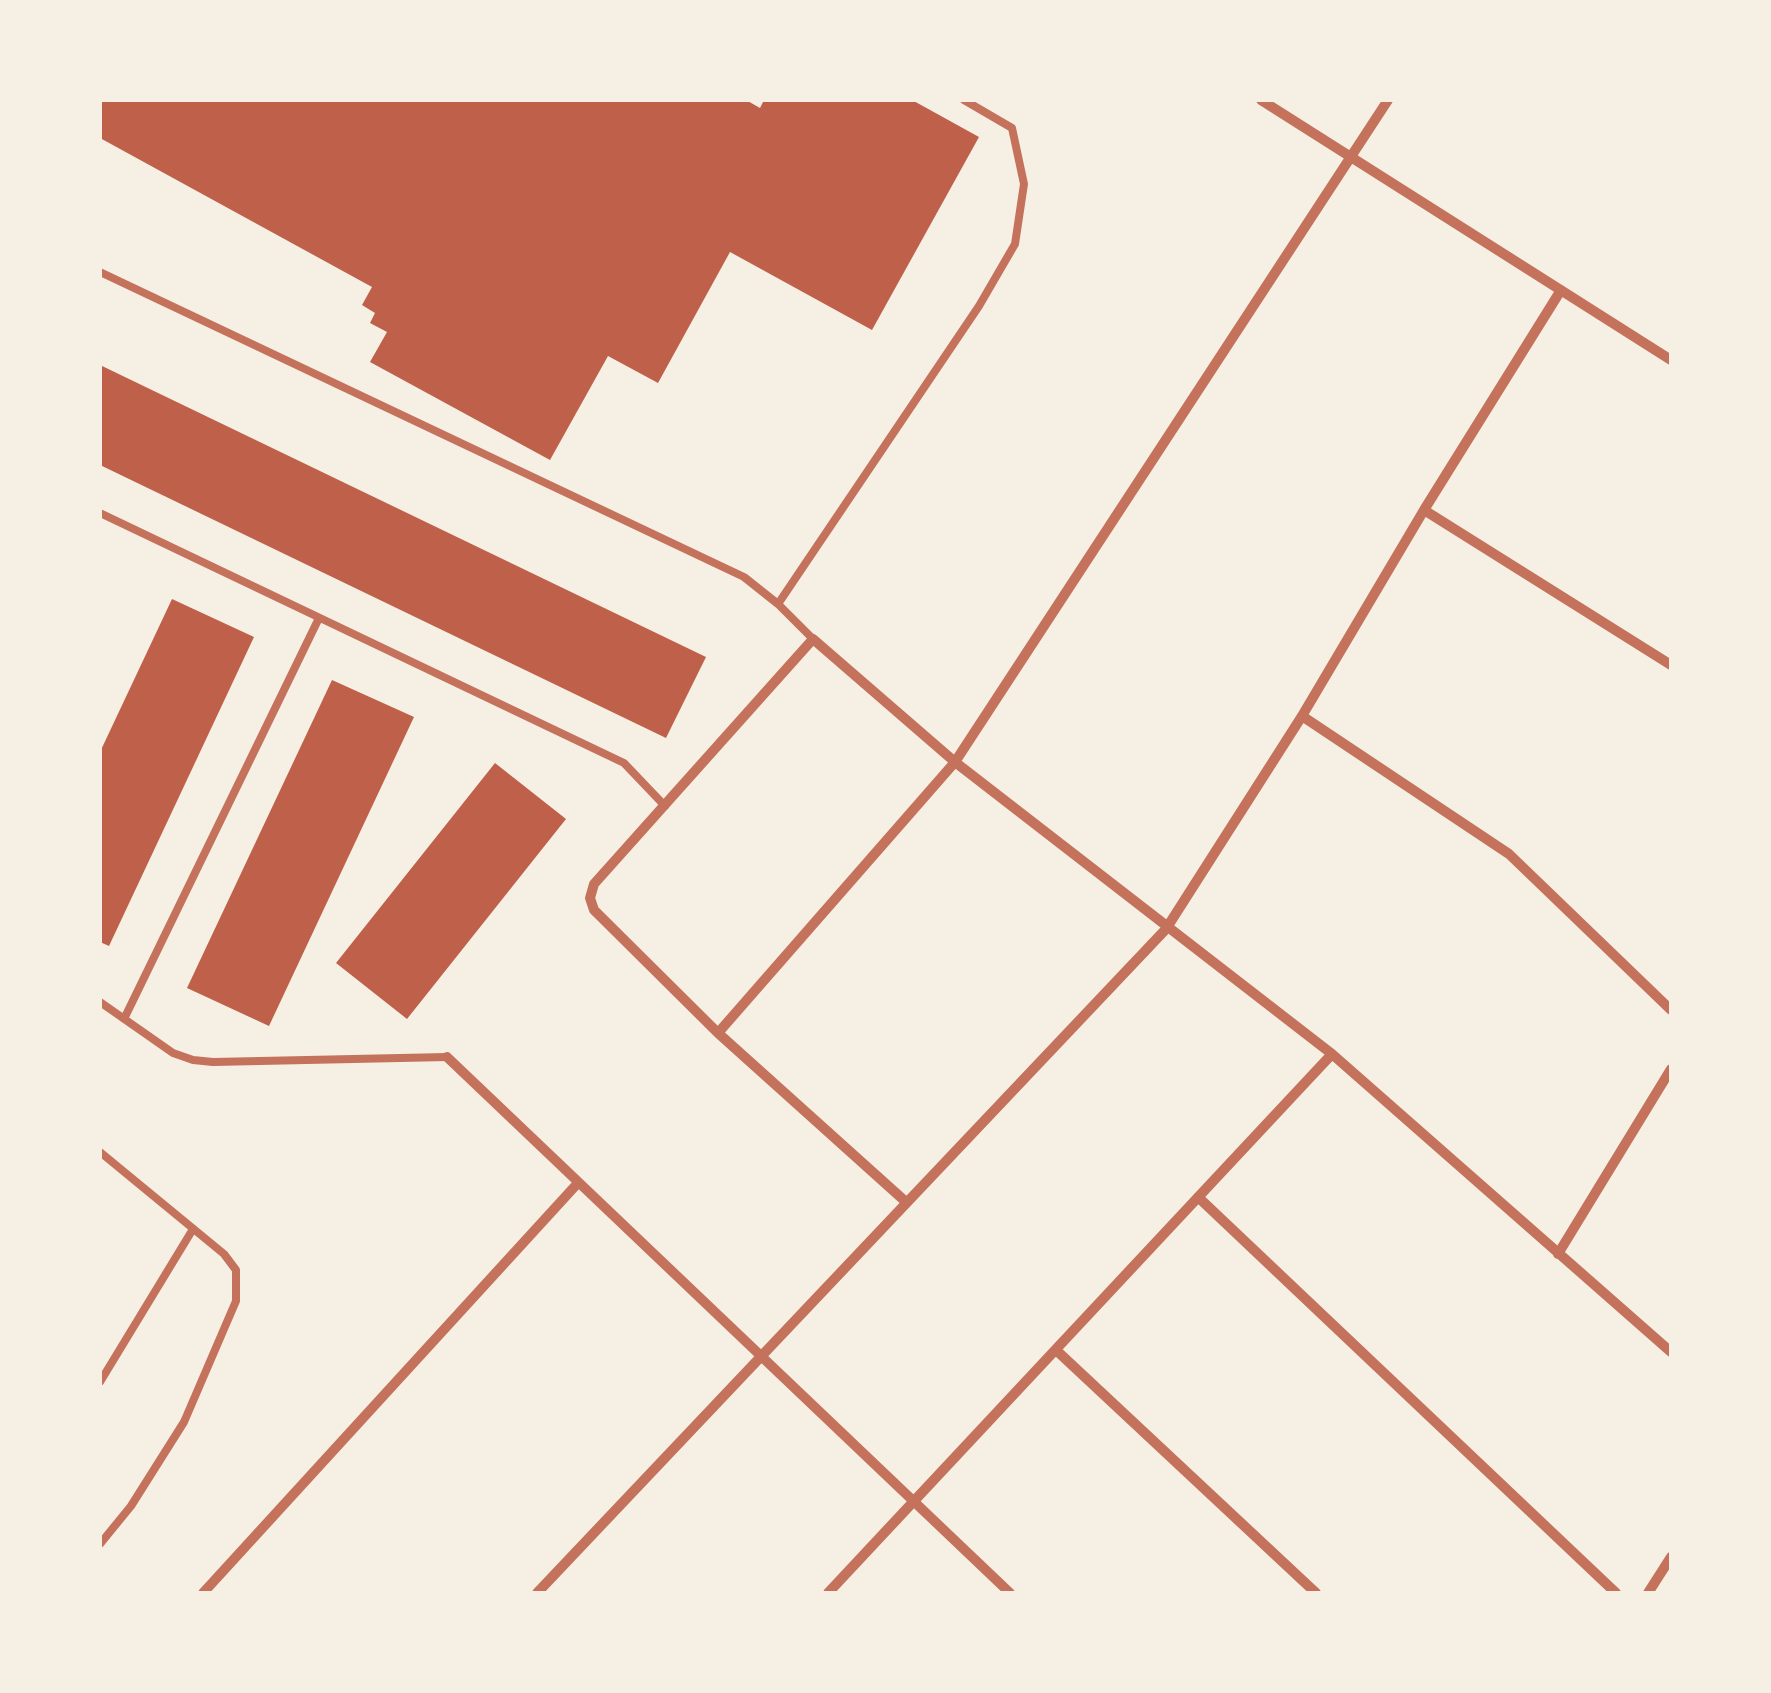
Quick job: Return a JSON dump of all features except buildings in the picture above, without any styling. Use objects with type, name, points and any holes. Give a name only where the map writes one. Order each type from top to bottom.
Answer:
[{"type":"street","points":[[1261,100],[1671,360]]},
{"type":"street","points":[[718,1032],[955,762],[1388,100]]},
{"type":"street","points":[[538,1593],[1166,928],[1302,716],[1560,290]]},
{"type":"street","points":[[1424,510],[1671,665]]},
{"type":"street","points":[[906,1202],[718,1032],[594,910],[590,898],[594,884],[813,639],[955,762],[1332,1054],[1671,1352]]},
{"type":"street","points":[[1302,716],[1510,854],[1671,1010]]},
{"type":"street","points":[[828,1593],[1332,1054]]},
{"type":"street","points":[[447,1058],[1010,1593]]},
{"type":"street","points":[[1558,1254],[1671,1069]]},
{"type":"street","points":[[203,1593],[577,1184]]},
{"type":"street","points":[[1198,1197],[1616,1593]]},
{"type":"street","points":[[1056,1350],[1316,1593]]},
{"type":"street","points":[[1648,1593],[1671,1557]]},
{"type":"lane","points":[[778,604],[980,306],[1015,244],[1024,184],[1012,128],[964,100]]},
{"type":"lane","points":[[100,272],[744,577],[813,639]]},
{"type":"lane","points":[[100,512],[624,763],[664,806]]},
{"type":"lane","points":[[124,1019],[319,618]]},
{"type":"lane","points":[[100,1002],[173,1053],[214,1062],[447,1058]]},
{"type":"lane","points":[[100,1152],[224,1254],[236,1270],[236,1301],[184,1422],[131,1506],[100,1544]]},
{"type":"lane","points":[[100,1382],[193,1229]]}]
